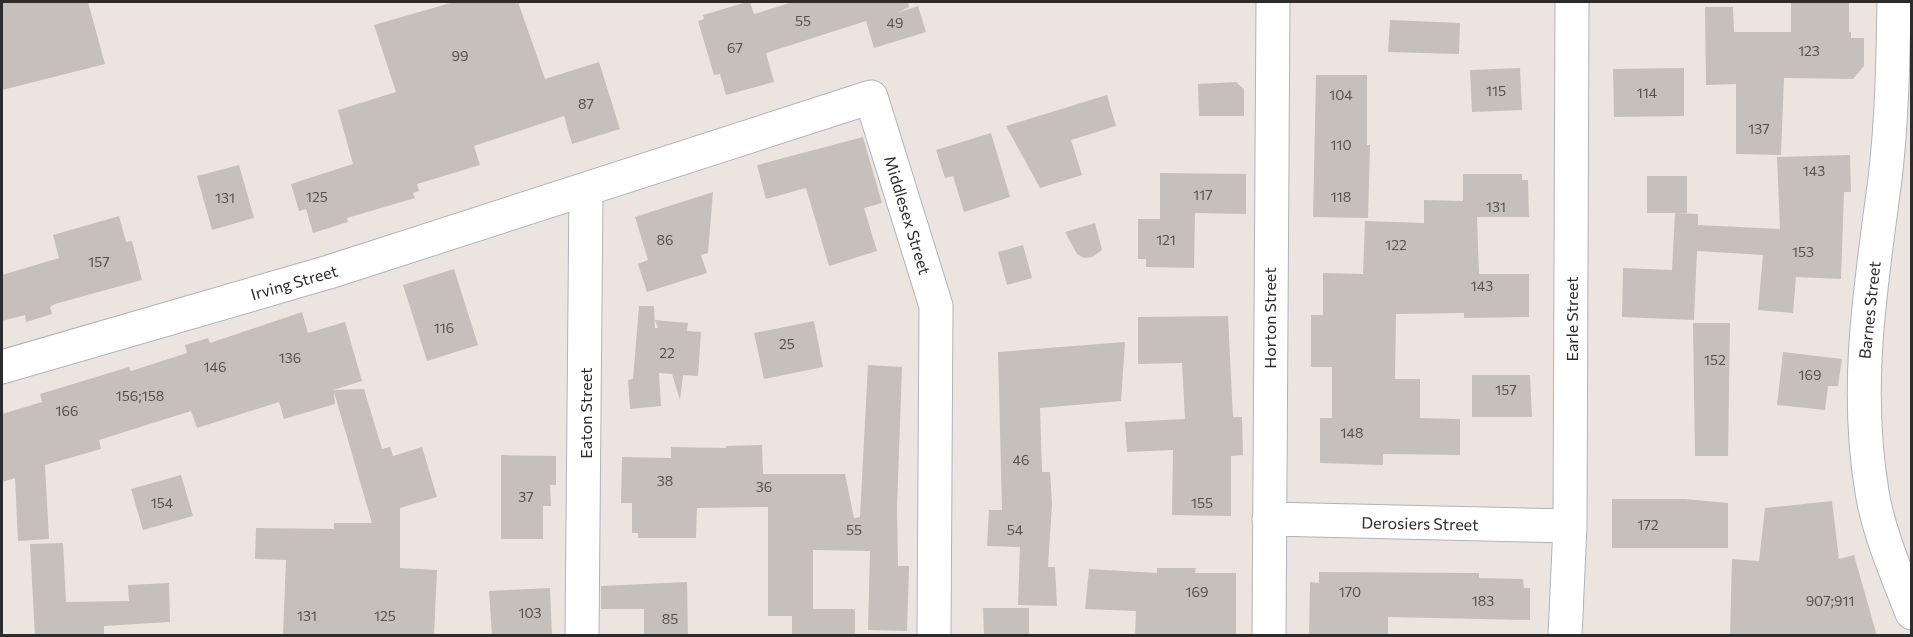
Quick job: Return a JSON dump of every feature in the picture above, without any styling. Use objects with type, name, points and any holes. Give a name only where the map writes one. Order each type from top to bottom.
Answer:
[{"type":"street","name":"Horton Street","points":[[1269,636],[1273,2]]},
{"type":"street","name":"Earle Street","points":[[1565,636],[1570,526],[1572,2]]},
{"type":"street","name":"Barnes Street","points":[[1894,2],[1892,104],[1866,313],[1864,402],[1874,503],[1882,534],[1911,614]]},
{"type":"street","name":"Middlesex Street","points":[[586,191],[871,97],[936,306],[934,636]]},
{"type":"street","name":"Irving Street","points":[[2,367],[329,272],[586,191]]},
{"type":"street","name":"Eaton Street","points":[[582,636],[586,191]]},
{"type":"street","name":"Derosiers Street","points":[[1269,519],[1570,526]]},
{"type":"building","points":[[2,2],[88,2],[105,64],[2,90]]},
{"type":"building","points":[[454,2],[518,2],[545,79],[599,62],[620,129],[572,144],[564,116],[474,146],[480,165],[417,184],[419,191],[413,193],[415,198],[347,218],[348,222],[313,233],[306,209],[299,211],[291,184],[353,164],[338,110],[396,92],[374,25]]},
{"type":"building","points":[[750,2],[754,14],[793,2],[908,2],[909,7],[897,13],[918,6],[926,32],[874,48],[866,21],[766,53],[774,82],[726,95],[720,74],[714,75],[698,21],[704,19],[703,15]]},
{"type":"building","points":[[1791,2],[1849,2],[1849,32],[1851,32],[1851,38],[1864,38],[1864,66],[1853,79],[1784,78],[1781,155],[1736,154],[1736,84],[1706,85],[1705,7],[1733,7],[1734,32],[1791,32]]},
{"type":"building","points":[[1390,20],[1460,23],[1459,54],[1388,52]]},
{"type":"building","points":[[1520,68],[1522,110],[1472,112],[1470,70]]},
{"type":"building","points":[[1684,68],[1684,116],[1614,117],[1613,69]]},
{"type":"building","points":[[1316,75],[1367,75],[1367,145],[1370,145],[1368,218],[1313,217]]},
{"type":"building","points":[[1236,82],[1244,89],[1244,116],[1199,116],[1198,84]]},
{"type":"building","points":[[1107,95],[1116,126],[1071,140],[1082,175],[1040,188],[1006,126]]},
{"type":"building","points":[[991,133],[1010,197],[964,212],[953,176],[945,178],[936,150]]},
{"type":"building","points":[[863,137],[882,203],[864,208],[877,251],[829,266],[806,188],[766,199],[757,165]]},
{"type":"building","points":[[1850,155],[1851,192],[1844,192],[1841,279],[1796,277],[1793,313],[1758,310],[1763,255],[1697,251],[1694,320],[1622,317],[1623,268],[1672,270],[1675,213],[1698,214],[1698,225],[1780,229],[1777,157]]},
{"type":"building","points":[[239,165],[254,218],[212,230],[197,176]]},
{"type":"building","points":[[1160,173],[1246,174],[1246,214],[1195,213],[1194,268],[1146,267],[1146,259],[1138,259],[1138,219],[1160,219]]},
{"type":"building","points":[[1463,174],[1522,174],[1522,180],[1528,180],[1529,217],[1477,217],[1479,274],[1529,274],[1529,317],[1464,318],[1464,313],[1396,314],[1395,379],[1420,379],[1420,418],[1460,419],[1460,455],[1383,454],[1383,465],[1320,463],[1320,418],[1332,418],[1332,367],[1311,367],[1311,315],[1323,315],[1323,273],[1363,274],[1365,221],[1424,223],[1424,200],[1463,201]]},
{"type":"building","points":[[1647,176],[1687,176],[1687,213],[1647,213]]},
{"type":"building","points":[[713,192],[708,253],[701,255],[707,273],[647,292],[638,264],[648,260],[635,217]]},
{"type":"building","points":[[119,216],[126,242],[132,241],[142,280],[55,304],[50,307],[52,314],[26,322],[25,315],[2,321],[2,275],[59,258],[53,235]]},
{"type":"building","points":[[1095,223],[1102,250],[1092,257],[1084,258],[1077,254],[1065,232]]},
{"type":"building","points":[[1023,245],[1032,278],[1007,285],[998,252]]},
{"type":"building","points":[[454,269],[478,345],[427,361],[403,285]]},
{"type":"building","points":[[639,306],[654,306],[655,328],[658,328],[655,320],[688,323],[687,331],[701,332],[698,376],[683,375],[680,400],[672,374],[659,373],[661,406],[630,409],[628,380],[633,379]]},
{"type":"building","points":[[302,312],[308,333],[345,322],[362,381],[333,390],[364,389],[382,449],[390,447],[393,456],[422,447],[437,497],[400,508],[400,568],[437,570],[434,636],[283,636],[286,560],[255,559],[256,528],[334,529],[334,523],[372,523],[334,392],[335,404],[284,419],[279,402],[197,428],[191,411],[99,440],[101,449],[45,465],[49,539],[18,541],[15,478],[2,482],[2,414],[42,402],[40,394],[129,367],[131,371],[187,353],[185,345],[208,338],[210,343]]},
{"type":"building","points":[[1228,316],[1233,417],[1242,417],[1243,455],[1231,456],[1231,516],[1172,515],[1173,450],[1127,452],[1125,422],[1185,419],[1182,363],[1138,364],[1138,317]]},
{"type":"building","points":[[814,321],[823,367],[764,379],[754,333]]},
{"type":"building","points":[[1693,323],[1730,323],[1728,456],[1695,456]]},
{"type":"building","points":[[1125,342],[1121,401],[1040,408],[1042,472],[1050,472],[1052,504],[1048,567],[1055,567],[1057,606],[1018,605],[1020,547],[987,546],[989,510],[1002,510],[998,352]]},
{"type":"building","points":[[1783,352],[1842,359],[1838,386],[1828,386],[1825,410],[1777,405]]},
{"type":"building","points":[[868,365],[902,367],[897,507],[898,566],[909,566],[907,631],[868,630],[870,551],[813,550],[813,609],[855,609],[855,636],[792,636],[792,616],[768,616],[768,507],[697,508],[696,538],[638,538],[638,533],[632,533],[632,503],[621,503],[622,457],[671,458],[671,447],[726,448],[726,446],[762,445],[763,474],[845,474],[854,518],[860,517]]},
{"type":"building","points":[[1472,375],[1530,375],[1532,417],[1472,417]]},
{"type":"building","points":[[501,455],[556,456],[556,485],[550,485],[551,506],[543,506],[543,539],[501,539]]},
{"type":"building","points":[[181,475],[193,516],[143,530],[131,489]]},
{"type":"building","points":[[1612,499],[1684,499],[1728,503],[1728,548],[1612,548]]},
{"type":"building","points":[[1832,501],[1839,559],[1854,555],[1877,636],[1730,636],[1732,559],[1759,561],[1765,508]]},
{"type":"building","points":[[63,543],[66,602],[129,601],[128,585],[169,583],[170,622],[104,626],[104,636],[35,636],[30,544]]},
{"type":"building","points":[[1157,568],[1196,568],[1195,573],[1236,573],[1236,636],[1135,636],[1136,611],[1085,609],[1089,569],[1157,573]]},
{"type":"building","points":[[1319,572],[1479,573],[1479,578],[1523,579],[1524,588],[1530,588],[1530,620],[1388,617],[1388,636],[1309,636],[1310,582],[1319,583]]},
{"type":"building","points":[[687,582],[688,636],[644,636],[644,609],[601,609],[601,586]]},
{"type":"building","points":[[550,588],[552,636],[492,636],[489,591]]},
{"type":"building","points":[[983,608],[1029,608],[1029,636],[984,636]]}]
